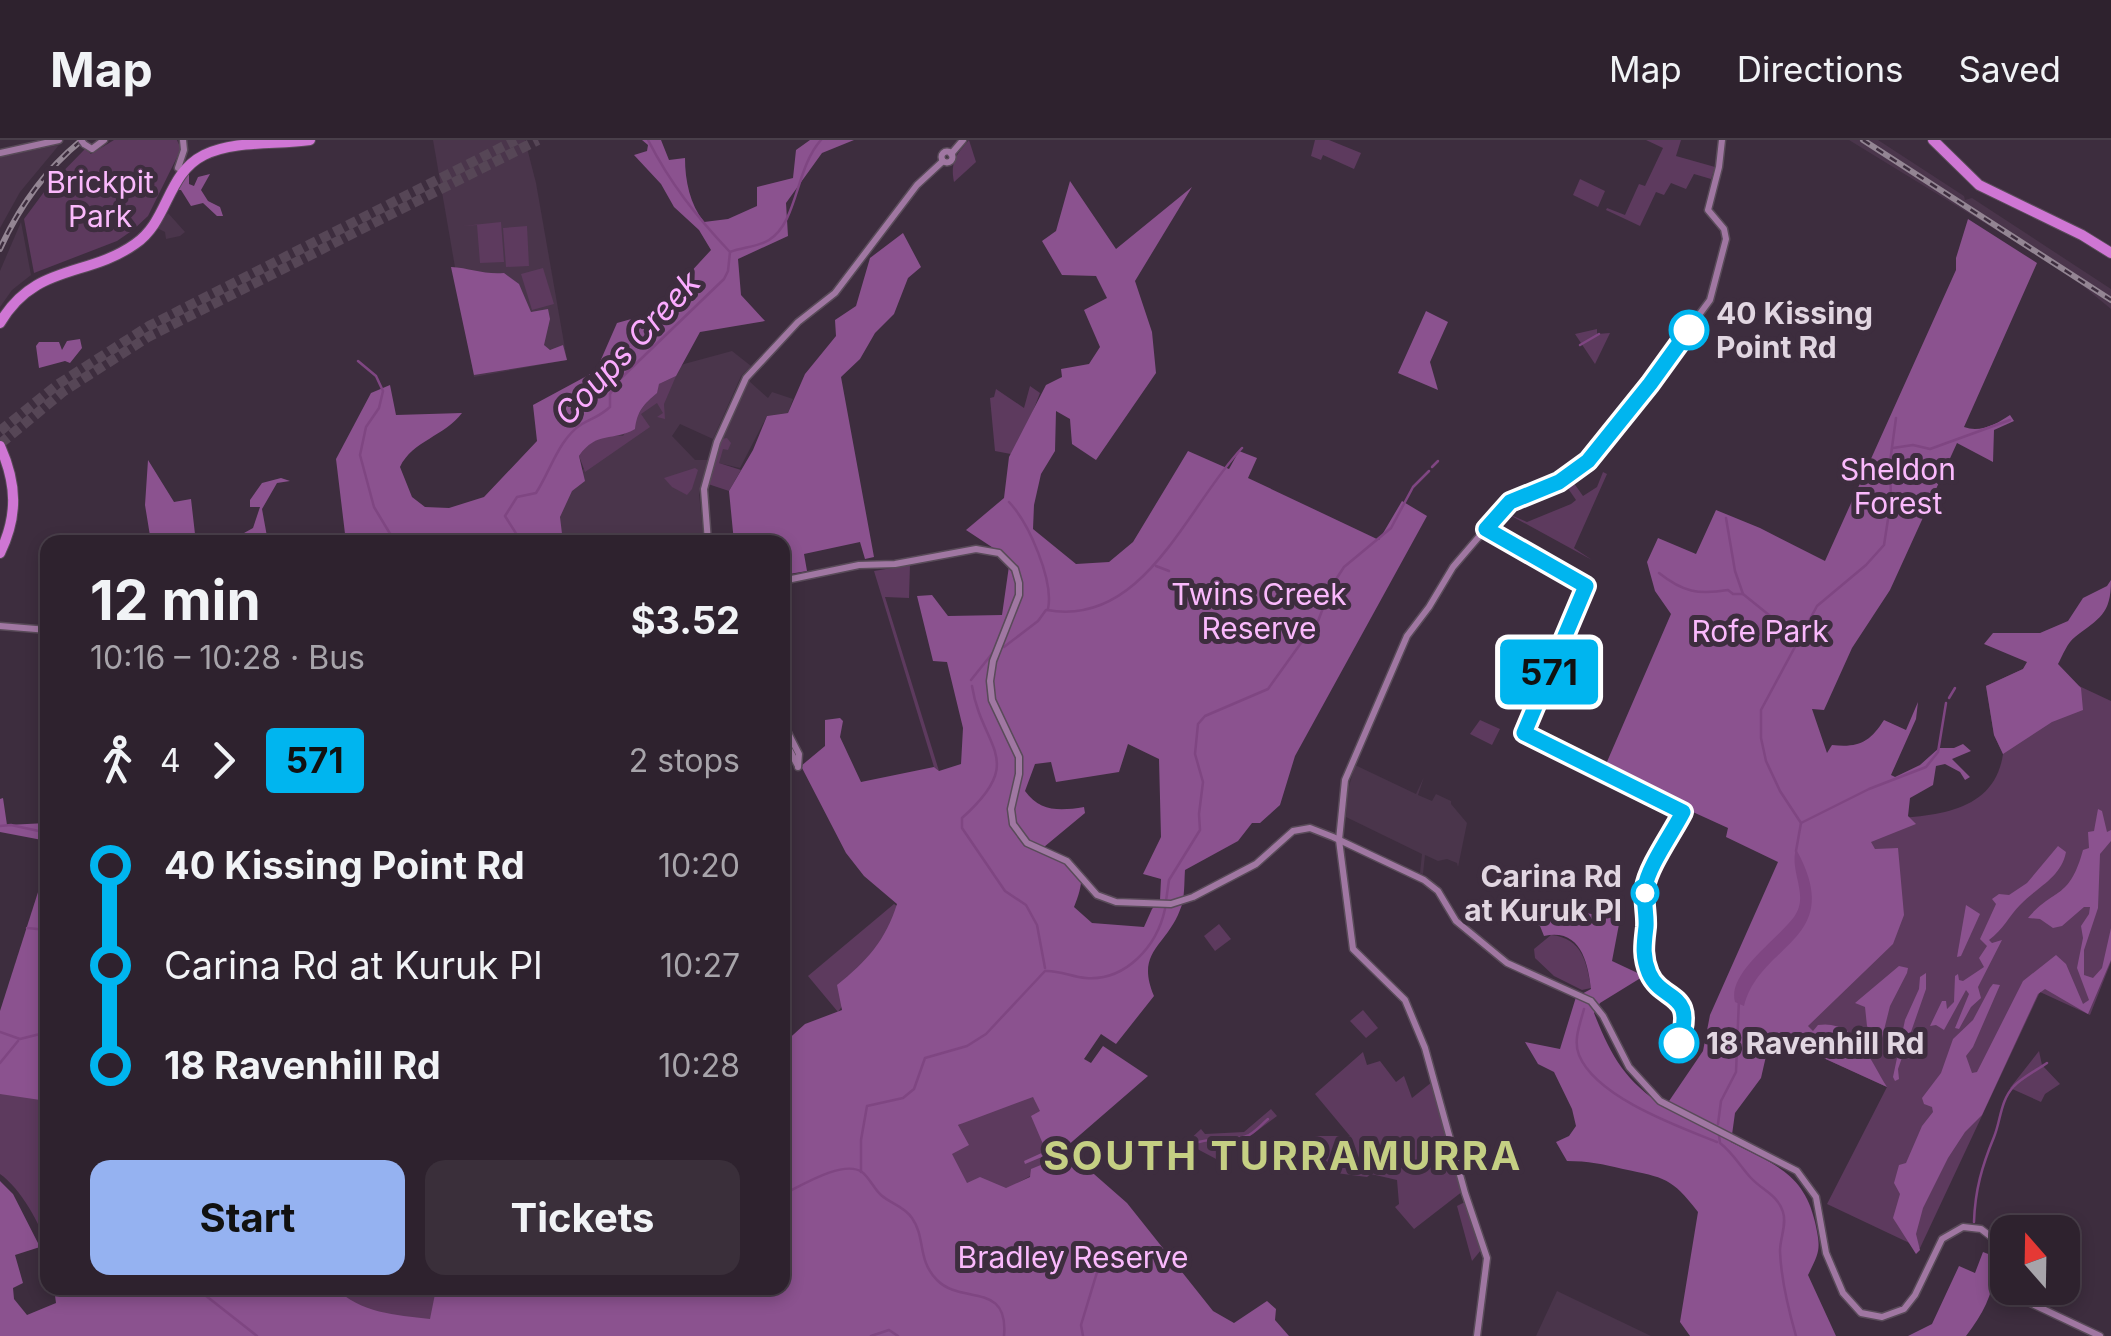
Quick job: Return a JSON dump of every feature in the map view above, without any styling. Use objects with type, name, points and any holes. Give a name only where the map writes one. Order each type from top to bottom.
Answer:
[{"type":"highway","points":[[0,314],[13,295],[34,278],[118,247],[138,234],[154,214],[178,168],[195,156],[221,143],[272,140]]},
{"type":"highway","points":[[0,323],[12,304],[34,285],[124,251],[143,238],[195,156],[223,148],[310,140]]},
{"type":"highway","points":[[1935,140],[1979,185],[2111,251]]},
{"type":"highway","points":[[0,446],[14,498],[10,530],[0,553]]},
{"type":"highway","points":[[0,460],[8,508],[0,542]]},
{"type":"main road","points":[[0,153],[59,140]]},
{"type":"main road","points":[[82,142],[92,149],[104,140]]},
{"type":"main road","points":[[183,140],[195,156]]},
{"type":"main road","points":[[178,168],[183,140]]},
{"type":"main road","points":[[707,535],[704,489],[716,442],[746,378],[798,322],[834,293],[917,185],[943,161],[951,160],[950,154],[963,140]]},
{"type":"main road","points":[[1477,1336],[1487,1263],[1418,1026],[1410,1006],[1394,986],[1354,949],[1338,840],[1346,774],[1403,643],[1453,567],[1507,504],[1559,482],[1588,461],[1662,369],[1714,295],[1726,235],[1708,210],[1722,140]]},
{"type":"main road","points":[[790,579],[859,565],[895,564],[976,549],[999,553],[1010,562],[1018,578],[1019,595],[993,661],[990,681],[996,710],[1019,757],[1011,809],[1014,824],[1024,840],[1067,861],[1102,898],[1171,904],[1251,867],[1296,830],[1310,828],[1338,840],[1428,882],[1456,921],[1514,967],[1591,1001],[1629,1067],[1660,1101],[1796,1171],[1816,1197],[1826,1253],[1842,1289],[1848,1301],[1861,1312],[1882,1318],[1904,1309],[1916,1294],[1942,1240],[1954,1230],[1978,1228],[1991,1236],[1999,1248],[2000,1277],[2007,1292],[2100,1336]]},
{"type":"main road","points":[[0,626],[40,629]]},
{"type":"main road","points":[[790,740],[796,755],[790,747]]},
{"type":"shaded area","points":[[433,140],[525,140],[567,360],[474,377]]},
{"type":"shaded area","points":[[1849,140],[1878,140],[1965,200],[1972,198],[2111,289],[2111,309],[2071,276]]},
{"type":"shaded area","points":[[59,145],[20,192],[0,228],[0,157]]},
{"type":"shaded area","points":[[168,213],[185,232],[166,239],[165,232],[157,228]]},
{"type":"shaded area","points":[[21,222],[31,275],[12,290],[0,307],[0,271]]},
{"type":"shaded area","points":[[732,351],[751,366],[741,376],[713,439],[680,424],[672,436],[695,460],[708,460],[699,494],[703,535],[554,535],[552,502],[662,381],[684,364]]},
{"type":"shaded area","points":[[749,381],[768,398],[772,392],[793,399],[788,413],[767,416],[740,468],[714,462],[720,441]]},
{"type":"shaded area","points":[[1355,765],[1416,794],[1424,777],[1418,795],[1432,801],[1436,794],[1451,801],[1467,823],[1458,867],[1447,859],[1438,861],[1425,855],[1423,874],[1420,873],[1422,854],[1346,817]]},
{"type":"shaded area","points":[[1796,849],[1809,880],[1812,903],[1806,922],[1766,967],[1744,1006],[1735,1002],[1738,980],[1798,909]]},
{"type":"shaded area","points":[[1557,1291],[1651,1336],[1536,1336]]},
{"type":"green space","name":"Brickpit Park","points":[[114,140],[177,140],[181,149],[148,216],[117,241],[34,273],[24,219],[47,188],[85,149],[91,154]]},
{"type":"green space","points":[[642,140],[661,140],[669,160],[685,158],[689,192],[704,222],[728,219],[757,206],[757,187],[793,178],[796,150],[810,140],[854,140],[822,153],[786,203],[788,236],[738,259],[741,295],[765,321],[700,332],[676,376],[659,384],[657,393],[642,408],[635,429],[599,439],[586,448],[579,456],[585,481],[572,491],[560,517],[562,535],[345,535],[336,459],[371,393],[390,385],[396,415],[462,413],[405,458],[400,467],[412,497],[425,507],[449,508],[484,497],[537,441],[533,405],[596,371],[617,323],[653,313],[711,250],[699,230],[674,207],[661,184],[634,155],[647,151],[648,145]]},
{"type":"green space","points":[[969,140],[976,162],[954,182],[955,159]]},
{"type":"green space","points":[[1315,140],[1329,140],[1361,153],[1354,169],[1323,155],[1321,160],[1311,156]]},
{"type":"green space","points":[[1646,140],[1681,140],[1676,156],[1715,167],[1711,179],[1694,174],[1686,189],[1671,183],[1664,195],[1656,192],[1640,226],[1606,210],[1625,215],[1639,184],[1645,186],[1663,148]]},
{"type":"green space","points":[[189,171],[189,184],[194,186],[198,177],[210,174],[201,190],[208,201],[220,207],[223,216],[217,216],[203,203],[191,206],[181,190],[176,190]]},
{"type":"green space","points":[[1580,179],[1605,191],[1598,207],[1573,195]]},
{"type":"green space","points":[[1070,181],[1116,249],[1192,187],[1135,281],[1152,332],[1156,373],[1096,460],[1072,444],[1070,419],[1056,411],[1055,451],[1041,474],[1033,529],[1076,564],[1109,562],[1133,542],[1188,451],[1229,469],[1239,451],[1257,458],[1248,478],[1379,540],[1402,501],[1427,516],[1295,756],[1280,805],[1260,823],[1252,823],[1238,841],[1185,870],[1180,910],[1150,959],[1149,981],[1154,996],[1116,1044],[1101,1034],[1084,1059],[1091,1063],[1103,1046],[1148,1076],[1066,1147],[1025,1164],[1024,1161],[1046,1151],[1031,1116],[1040,1111],[1033,1097],[958,1125],[969,1145],[952,1154],[967,1183],[980,1177],[1006,1188],[1030,1177],[1031,1169],[1070,1153],[1127,1203],[1213,1311],[1234,1323],[1267,1301],[1276,1309],[1275,1320],[1289,1336],[0,1336],[0,1181],[13,1194],[40,1247],[15,1255],[23,1283],[13,1288],[14,1299],[27,1315],[56,1303],[55,1295],[344,1295],[367,1308],[430,1319],[435,1295],[790,1295],[790,1038],[805,1024],[842,1010],[837,985],[874,949],[897,904],[864,876],[846,853],[801,766],[825,746],[825,720],[840,718],[840,737],[861,782],[961,764],[963,728],[947,662],[933,661],[917,596],[932,595],[948,616],[1002,615],[1010,559],[966,530],[1004,498],[1009,457],[1046,385],[1062,377],[1061,369],[1089,364],[1100,347],[1084,310],[1107,298],[1096,276],[1062,275],[1042,241],[1056,231]],"holes":[[[1128,744],[1159,759],[1161,837],[1143,874],[1161,879],[1160,900],[1144,927],[1092,923],[1074,907],[1081,883],[1078,868],[1066,857],[1044,847],[1085,813],[1084,807],[1051,808],[1031,798],[1025,791],[1035,764],[1051,762],[1056,782],[1119,772]]]},
{"type":"green space","points":[[1968,219],[2037,263],[1964,427],[1982,428],[2010,415],[2014,421],[1994,430],[1993,462],[1957,443],[1890,590],[1852,648],[1824,710],[1812,709],[1827,753],[1832,745],[1863,742],[1884,720],[1906,730],[1918,702],[1916,719],[1891,775],[1895,777],[1920,765],[1939,748],[1963,744],[1971,751],[1952,759],[1970,777],[1965,780],[1960,772],[1945,764],[1936,766],[1933,785],[1910,798],[1908,816],[1916,824],[1871,842],[1875,849],[1898,848],[1904,915],[1893,944],[1808,1026],[1813,1031],[1818,1025],[1831,1025],[1852,1035],[1887,1087],[1784,1040],[1769,1043],[1761,1078],[1735,1113],[1731,1142],[1785,1172],[1803,1192],[1819,1244],[1808,1275],[1836,1336],[1690,1336],[1680,1322],[1698,1212],[1666,1181],[1602,1164],[1567,1161],[1556,1142],[1569,1136],[1576,1126],[1572,1109],[1554,1072],[1538,1064],[1525,1042],[1560,1049],[1576,997],[1591,989],[1590,979],[1585,959],[1574,942],[1557,935],[1544,936],[1540,926],[1520,918],[1523,902],[1620,919],[1612,961],[1644,976],[1644,981],[1639,979],[1600,1003],[1594,1013],[1621,1066],[1639,1087],[1665,1107],[1703,1051],[1710,1015],[1778,862],[1726,837],[1728,828],[1603,771],[1671,614],[1655,591],[1647,562],[1658,538],[1696,554],[1716,510],[1825,561],[1956,270]]},
{"type":"green space","points":[[501,222],[504,262],[480,263],[477,225],[463,226]]},
{"type":"green space","points":[[527,226],[529,266],[506,267],[503,228]]},
{"type":"green space","points":[[903,233],[921,267],[908,278],[894,314],[841,377],[874,557],[865,559],[860,542],[804,554],[807,571],[790,574],[790,535],[733,535],[729,491],[767,416],[788,413],[805,374],[836,336],[835,320],[856,306],[870,258]]},
{"type":"green space","points":[[451,267],[504,273],[519,284],[531,312],[548,309],[550,319],[544,345],[550,350],[563,345],[567,360],[474,375]]},
{"type":"green space","points":[[543,268],[554,304],[532,310],[521,274]]},
{"type":"green space","points":[[1426,311],[1448,322],[1430,362],[1438,390],[1398,373]]},
{"type":"green space","points":[[1597,329],[1597,334],[1610,333],[1595,364],[1575,334]]},
{"type":"green space","points":[[80,339],[82,348],[70,363],[39,368],[39,342],[59,342],[62,350],[67,341]]},
{"type":"green space","points":[[676,376],[664,404],[665,419],[657,417],[663,413],[657,403],[641,414],[650,427],[585,472],[579,456],[583,450],[598,439],[623,436],[659,384]]},
{"type":"green space","points":[[1030,386],[1040,393],[1016,455],[995,451],[990,398],[996,389],[1024,408]]},
{"type":"green space","points":[[727,438],[731,443],[728,450],[723,449],[719,463],[741,470],[729,491],[708,484],[721,439]]},
{"type":"green space","points":[[148,460],[174,502],[191,499],[196,535],[150,535],[145,505]]},
{"type":"green space","points":[[698,470],[687,495],[664,478]]},
{"type":"green space","points":[[1603,472],[1607,474],[1574,548],[1592,560],[1506,513],[1527,522],[1571,504],[1576,500],[1565,484],[1571,479],[1583,496],[1597,487]]},
{"type":"green space","points":[[281,478],[290,481],[277,483],[262,509],[267,535],[244,535],[253,528],[260,507],[250,507],[250,500],[262,483]]},
{"type":"green space","points":[[910,565],[909,598],[885,597],[939,771],[934,767],[874,571]]},
{"type":"green space","points":[[2111,580],[2106,608],[2072,640],[2058,664],[2081,688],[2083,710],[2052,722],[2003,754],[1994,735],[1986,686],[2023,669],[2027,662],[1984,644],[1993,633],[2040,633],[2068,621],[2083,598]]},
{"type":"green space","points":[[2028,662],[2111,701],[2111,962],[2090,1015],[2040,992],[1920,1248],[1827,1204],[1887,1087],[1714,1008],[1870,819],[1953,810],[1986,791],[1997,775],[2003,754],[1994,735],[1986,686],[2023,669]]},
{"type":"green space","points":[[1480,720],[1500,729],[1492,745],[1470,734]]},
{"type":"green space","points":[[3,798],[7,825],[40,823],[40,840],[0,832]]},
{"type":"green space","points":[[2098,809],[2107,832],[2111,830],[2111,841],[2100,854],[2098,908],[2084,950],[2084,975],[2093,978],[2102,968],[2111,928],[2111,960],[2088,1014],[2045,989],[2038,994],[1982,1115],[1948,1158],[1923,1208],[1916,1234],[1920,1250],[1916,1254],[1893,1218],[1900,1194],[1894,1183],[1899,1165],[1906,1163],[1922,1126],[1933,1112],[1922,1098],[1941,1073],[1953,1039],[1973,1020],[1993,984],[2000,985],[1966,1056],[1972,1073],[1977,1072],[2023,981],[2056,955],[2066,964],[2083,1004],[2089,1000],[2077,968],[2083,938],[2081,926],[2090,907],[2053,928],[2040,919],[2028,918],[2072,878],[2083,850],[2089,848],[2088,832],[2094,831]]},
{"type":"green space","points":[[2058,846],[2066,852],[2059,869],[1989,940],[2002,940],[1978,987],[1981,998],[1959,1029],[1955,1028],[1969,994],[1966,990],[1944,1030],[1930,1026],[1942,1001],[1946,1001],[1947,1009],[1954,1002],[1955,976],[1958,974],[1963,981],[1984,967],[1979,958],[1987,946],[1980,939],[1996,904],[1992,899],[1999,894],[2009,895],[2027,883]]},
{"type":"green space","points":[[40,886],[40,1100],[0,1094],[0,1011]]},
{"type":"green space","points":[[894,904],[907,913],[838,1012],[808,976]]},
{"type":"green space","points":[[1966,905],[1980,914],[1961,956],[1957,957]]},
{"type":"green space","points":[[1219,924],[1231,939],[1215,951],[1204,936]]},
{"type":"green space","points":[[1551,935],[1577,947],[1585,961],[1591,988],[1582,990],[1554,976],[1535,958],[1534,949]]},
{"type":"green space","points":[[1899,966],[1908,968],[1907,973],[1890,1006],[1880,1046],[1867,1026],[1865,1007],[1855,1003]]},
{"type":"green space","points":[[1926,973],[1926,989],[1898,1069],[1899,1079],[1895,1081],[1905,1020],[1919,989],[1920,977]]},
{"type":"green space","points":[[1363,1010],[1378,1028],[1366,1038],[1350,1021]]},
{"type":"green space","points":[[2039,1051],[2042,1065],[2060,1084],[2045,1094],[2041,1102],[2010,1088]]},
{"type":"green space","points":[[1363,1052],[1367,1065],[1380,1061],[1396,1082],[1404,1076],[1412,1098],[1432,1082],[1451,1145],[1453,1167],[1463,1191],[1414,1229],[1395,1207],[1399,1204],[1397,1180],[1336,1173],[1305,1136],[1350,1136],[1315,1094]]},
{"type":"green space","points":[[0,1079],[40,1094],[40,1228],[15,1188],[0,1174]]},
{"type":"green space","points":[[1035,1094],[1061,1159],[1005,1190],[967,1186],[951,1153],[957,1126],[979,1113]]},
{"type":"green space","points":[[1271,1109],[1277,1116],[1218,1160],[1186,1143],[1201,1129],[1205,1134],[1244,1132]]},
{"type":"green space","points":[[1465,1202],[1481,1250],[1472,1261],[1457,1206]]},
{"type":"green space","points":[[1983,1252],[1990,1255],[1990,1293],[1966,1336],[1908,1336],[1932,1324],[1959,1266],[1975,1273]]},
{"type":"green space","points":[[307,1295],[468,1295],[475,1325],[410,1336]]},
{"type":"waterway","points":[[648,140],[684,198],[729,251]]},
{"type":"waterway","name":"Coups Creek","points":[[517,535],[505,516],[517,497],[536,493],[574,430],[610,407],[610,394],[618,381],[724,279],[730,252],[765,242],[778,232],[786,221],[812,152],[821,140]]},
{"type":"waterway","points":[[1580,345],[1599,334]]},
{"type":"waterway","points":[[358,361],[376,376],[383,391],[379,408],[366,427],[360,455],[374,507],[391,535]]},
{"type":"waterway","points":[[1796,851],[1801,823],[1766,761],[1761,710],[1817,606],[1884,545],[1896,418]]},
{"type":"waterway","points":[[1893,448],[1913,445],[1930,449],[2010,420]]},
{"type":"waterway","points":[[1047,610],[1081,611],[1111,600],[1137,582],[1160,558],[1242,448]]},
{"type":"waterway","points":[[1432,467],[1438,461]]},
{"type":"waterway","points":[[1166,901],[1169,880],[1200,830],[1203,782],[1195,754],[1198,724],[1205,716],[1268,689],[1301,643],[1312,637],[1331,587],[1344,567],[1391,528],[1413,487],[1429,471]]},
{"type":"waterway","points":[[1009,502],[1038,553],[1047,583],[1048,609]]},
{"type":"waterway","points":[[1726,518],[1743,594]]},
{"type":"waterway","points":[[1156,566],[1169,571]]},
{"type":"waterway","points":[[1659,573],[1691,591],[1728,590],[1743,594],[1795,636]]},
{"type":"waterway","points":[[1004,647],[1046,610]]},
{"type":"waterway","points":[[971,680],[995,650]]},
{"type":"waterway","points":[[972,686],[997,767],[982,798],[962,818],[962,828],[1005,891],[1026,905],[1037,925],[1045,968]]},
{"type":"waterway","points":[[1949,698],[1955,688]]},
{"type":"waterway","points":[[1801,823],[1869,789],[1926,767],[1938,752],[1946,703]]},
{"type":"waterway","points":[[0,826],[40,831]]},
{"type":"waterway","points":[[861,1172],[867,1106],[903,1098],[914,1089],[925,1058],[967,1046],[986,1034],[1045,971],[1086,978],[1114,974],[1126,967],[1147,948],[1165,909]]},
{"type":"waterway","points":[[27,928],[40,929]]},
{"type":"waterway","points":[[1718,1124],[1721,1101],[1736,1072],[1739,999]]},
{"type":"waterway","points":[[1584,1009],[1577,1044],[1588,1070],[1639,1108],[1717,1142]]},
{"type":"waterway","points":[[0,1032],[20,1039],[40,1034]]},
{"type":"waterway","points":[[0,1063],[18,1041]]},
{"type":"waterway","points":[[1974,1222],[1980,1178],[2006,1098],[2018,1083],[2047,1063]]},
{"type":"waterway","points":[[1199,1142],[1244,1137],[1268,1119]]},
{"type":"waterway","points":[[1719,1135],[1720,1143],[1781,1206],[1781,1262],[1796,1336]]},
{"type":"waterway","points":[[790,1191],[833,1171],[862,1172],[881,1195],[912,1218],[927,1265],[937,1280],[958,1292],[991,1301],[999,1308],[1004,1336]]},
{"type":"waterway","points":[[1083,1336],[1081,1325],[1098,1269]]},
{"type":"waterway","points":[[205,1295],[257,1336]]},
{"type":"waterway","points":[[871,1336],[889,1330],[898,1336]]},
{"type":"tunnel","points":[[0,431],[57,385],[149,326],[516,140]]},
{"type":"tunnel","points":[[0,444],[64,391],[148,337],[538,140]]},
{"type":"railway","points":[[0,249],[35,190],[82,140]]},
{"type":"railway","points":[[1863,140],[2111,300]]},
{"type":"bus line","name":"571","points":[[1679,1043],[1684,1023],[1682,1006],[1678,998],[1652,978],[1642,945],[1646,929],[1645,885],[1683,812],[1524,733],[1586,586],[1486,529],[1510,502],[1559,482],[1588,461],[1689,330]]},
{"type":"place","name":"40 Kissing Point Rd","points":[[1689,330]]},
{"type":"place","name":"Carina Rd at Kuruk Pl","points":[[1645,893]]},
{"type":"place","name":"18 Ravenhill Rd","points":[[1679,1043]]},
{"type":"district","name":"SOUTH TURRAMURRA","points":[[1283,1155]]},
{"type":"park label","name":"Sheldon Forest","points":[[1898,486]]},
{"type":"park label","name":"Twins Creek Reserve","points":[[1259,611]]},
{"type":"park label","name":"Rofe Park","points":[[1760,631]]},
{"type":"park label","name":"Bradley Reserve","points":[[1073,1257]]}]
